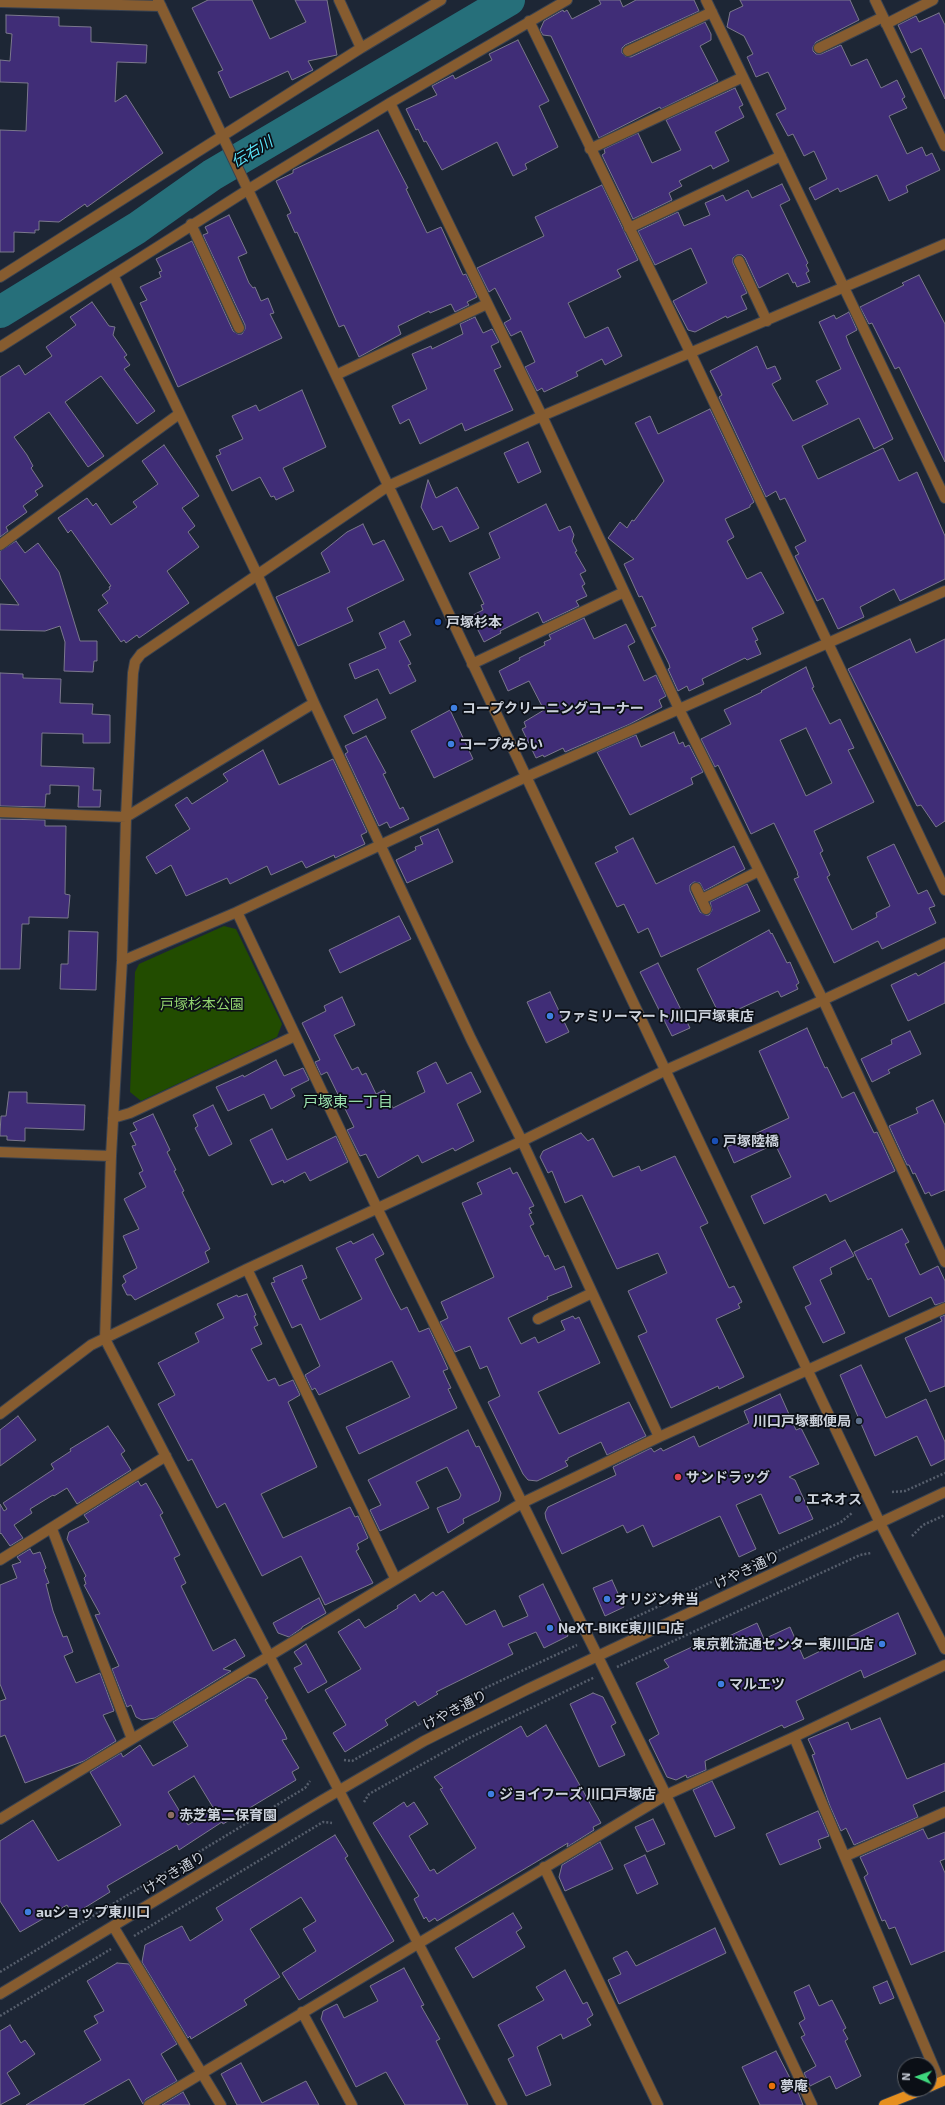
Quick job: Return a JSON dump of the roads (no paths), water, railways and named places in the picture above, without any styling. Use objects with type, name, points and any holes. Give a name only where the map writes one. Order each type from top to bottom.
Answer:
[{"type":"main road","points":[[884,2105],[904,2097]]},
{"type":"street","points":[[339,0],[361,48]]},
{"type":"street","points":[[0,277],[224,138],[361,48],[441,0]]},
{"type":"street","points":[[0,347],[191,224],[390,103],[567,0]]},
{"type":"street","points":[[706,0],[945,498]]},
{"type":"street","points":[[875,0],[945,146]]},
{"type":"street","points":[[819,48],[933,0]]},
{"type":"street","points":[[0,2],[160,3],[880,1522],[945,1649]]},
{"type":"street","points":[[628,51],[712,12]]},
{"type":"street","points":[[529,21],[690,354],[826,643],[945,890]]},
{"type":"street","points":[[590,149],[743,77]]},
{"type":"street","points":[[390,103],[542,416],[679,709],[823,1000],[945,1262]]},
{"type":"street","points":[[628,228],[781,156]]},
{"type":"street","points":[[191,224],[239,328]]},
{"type":"street","points":[[502,2105],[105,1339],[111,1156],[122,961],[126,816],[133,673],[135,662],[141,654],[388,486],[542,416],[945,244]]},
{"type":"street","points":[[739,261],[767,321]]},
{"type":"street","points":[[113,275],[257,574],[314,704],[382,846],[471,1039],[522,1141],[660,1437]]},
{"type":"street","points":[[336,375],[487,304]]},
{"type":"street","points":[[0,545],[179,414]]},
{"type":"street","points":[[122,961],[237,912],[382,846],[526,777],[945,591]]},
{"type":"street","points":[[472,664],[624,592]]},
{"type":"street","points":[[0,812],[126,816],[314,704]]},
{"type":"street","points":[[702,899],[759,871]]},
{"type":"street","points":[[696,888],[706,909]]},
{"type":"street","points":[[237,912],[377,1208],[666,1795],[812,2105]]},
{"type":"street","points":[[0,1414],[91,1345],[247,1269],[522,1141],[666,1070],[823,1000],[945,943]]},
{"type":"street","points":[[113,1118],[130,1113],[295,1036]]},
{"type":"street","points":[[0,1152],[111,1156]]},
{"type":"street","points":[[247,1269],[395,1578]]},
{"type":"street","points":[[538,1319],[592,1293]]},
{"type":"street","points":[[0,1819],[269,1657],[395,1578],[522,1503],[660,1437],[945,1308]]},
{"type":"street","points":[[0,1560],[52,1529],[166,1456]]},
{"type":"street","name":"けやき通り","points":[[0,1994],[339,1790],[438,1734],[598,1656],[945,1492]]},
{"type":"street","points":[[52,1529],[132,1739]]},
{"type":"street","points":[[150,2105],[302,2012],[419,1944],[544,1867],[666,1795],[794,1737],[945,1664]]},
{"type":"street","points":[[794,1737],[943,2081]]},
{"type":"street","points":[[846,1856],[945,1812]]},
{"type":"street","points":[[544,1867],[658,2105]]},
{"type":"street","points":[[113,1926],[221,2105]]},
{"type":"street","points":[[302,2012],[352,2105]]},
{"type":"waterway","name":"伝右川","points":[[0,312],[137,228],[212,175],[509,0]]},
{"type":"place","name":"戸塚杉本","points":[[438,622]]},
{"type":"place","name":"コープクリーニングコーナー","points":[[454,708]]},
{"type":"place","name":"コープみらい","points":[[451,744]]},
{"type":"place","name":"ファミリーマート川口戸塚東店","points":[[550,1016]]},
{"type":"place","name":"戸塚陸橋","points":[[715,1141]]},
{"type":"place","name":"川口戸塚郵便局","points":[[859,1421]]},
{"type":"place","name":"サンドラッグ","points":[[678,1477]]},
{"type":"place","name":"エネオス","points":[[798,1499]]},
{"type":"place","name":"オリジン弁当","points":[[607,1599]]},
{"type":"place","name":"NeXT-BIKE東川口店","points":[[550,1628]]},
{"type":"place","name":"東京靴流通センター東川口店","points":[[882,1644]]},
{"type":"place","name":"マルエツ","points":[[721,1684]]},
{"type":"place","name":"ジョイフーズ 川口戸塚店","points":[[491,1794]]},
{"type":"place","name":"赤芝第二保育園","points":[[171,1815]]},
{"type":"place","name":"auショップ東川口","points":[[28,1912]]},
{"type":"place","name":"夢庵","points":[[772,2086]]},
{"type":"district","name":"戸塚東一丁目","points":[[348,1102]]},
{"type":"park label","name":"戸塚杉本公園","points":[[202,1004]]}]
